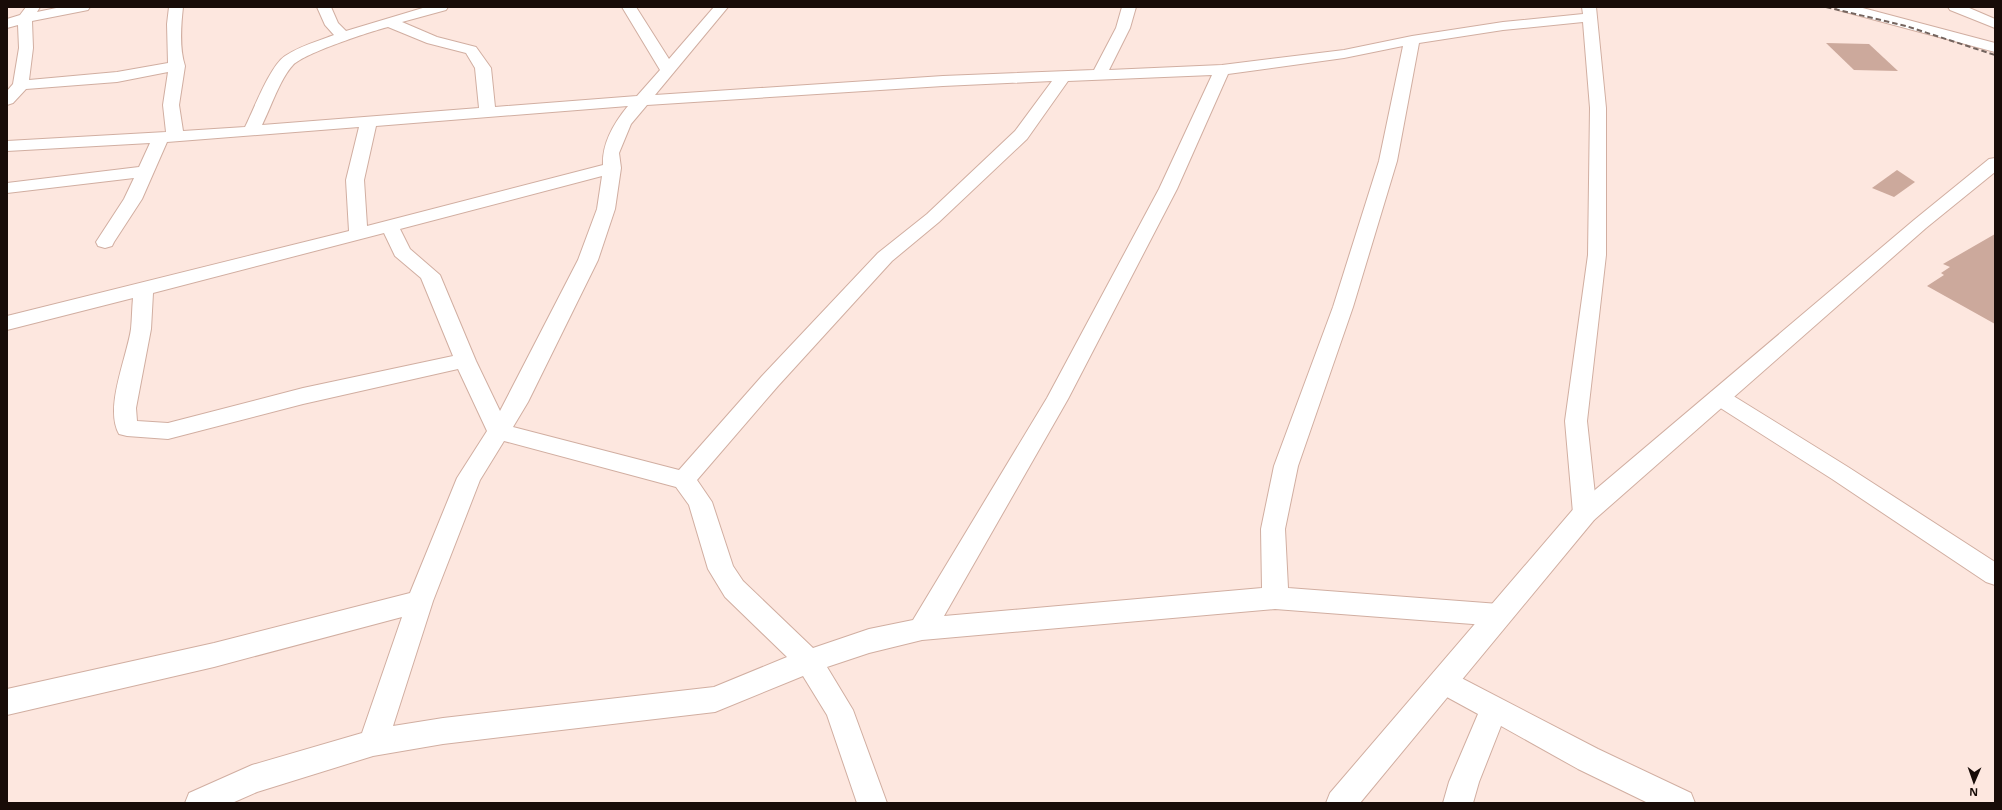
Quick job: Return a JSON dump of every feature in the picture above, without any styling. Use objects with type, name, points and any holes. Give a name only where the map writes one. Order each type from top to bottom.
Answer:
[{"type":"street","points":[[7,24],[29,13],[82,7]]},
{"type":"street","points":[[105,242],[133,199],[146,171],[168,137],[177,66],[175,60],[174,24],[176,7]]},
{"type":"street","points":[[324,7],[332,25],[344,37]]},
{"type":"street","points":[[252,130],[280,70],[289,60],[306,51],[367,28],[441,7]]},
{"type":"street","points":[[629,7],[667,69]]},
{"type":"street","points":[[373,743],[420,602],[469,478],[518,402],[588,260],[606,209],[612,168],[611,153],[623,123],[667,69],[721,7]]},
{"type":"street","points":[[1099,75],[1123,28],[1129,7]]},
{"type":"street","points":[[1843,7],[1995,48]]},
{"type":"street","points":[[1954,7],[1995,24]]},
{"type":"street","points":[[7,146],[168,137],[641,100],[943,81],[1222,70],[1344,54],[1412,40],[1590,12],[1598,108],[1597,255],[1576,421],[1584,513]]},
{"type":"street","points":[[7,100],[22,85],[29,13]]},
{"type":"street","points":[[389,22],[432,40],[471,50],[483,68],[486,112]]},
{"type":"street","points":[[1275,598],[1273,529],[1286,466],[1343,307],[1388,161],[1412,40]]},
{"type":"street","points":[[22,85],[117,77],[177,66]]},
{"type":"street","points":[[922,629],[1058,399],[1168,189],[1222,70]]},
{"type":"street","points":[[684,480],[770,381],[885,256],[933,218],[1021,135],[1062,77]]},
{"type":"street","points":[[358,234],[355,180],[369,122]]},
{"type":"street","points":[[1341,803],[1584,513],[1920,224],[1995,163]]},
{"type":"street","points":[[7,323],[612,168]]},
{"type":"street","points":[[7,188],[146,171]]},
{"type":"street","points":[[389,225],[402,252],[430,275],[465,361],[498,431]]},
{"type":"street","points":[[143,289],[141,329],[125,408],[127,428],[168,431],[303,396],[408,372],[465,361]]},
{"type":"street","points":[[1719,397],[1840,473],[1995,575]]},
{"type":"street","points":[[498,431],[684,480],[700,502],[721,569],[734,590],[809,661],[839,710],[872,803]]},
{"type":"street","points":[[200,803],[252,779],[373,743],[443,730],[715,700],[809,661],[869,641],[922,629],[1275,598],[1499,615]]},
{"type":"street","points":[[7,702],[299,635],[420,602]]},
{"type":"street","points":[[1444,681],[1588,759],[1680,803]]},
{"type":"street","points":[[1458,803],[1464,782],[1494,708]]},
{"type":"building","points":[[1826,43],[1869,44],[1898,71],[1854,70]]},
{"type":"building","points":[[1897,170],[1915,182],[1894,197],[1872,188]]},
{"type":"building","points":[[1995,234],[1995,324],[1927,286],[1944,275],[1941,273],[1950,267],[1943,264]]},
{"type":"railway","points":[[1826,7],[1906,26],[1995,55]]}]
